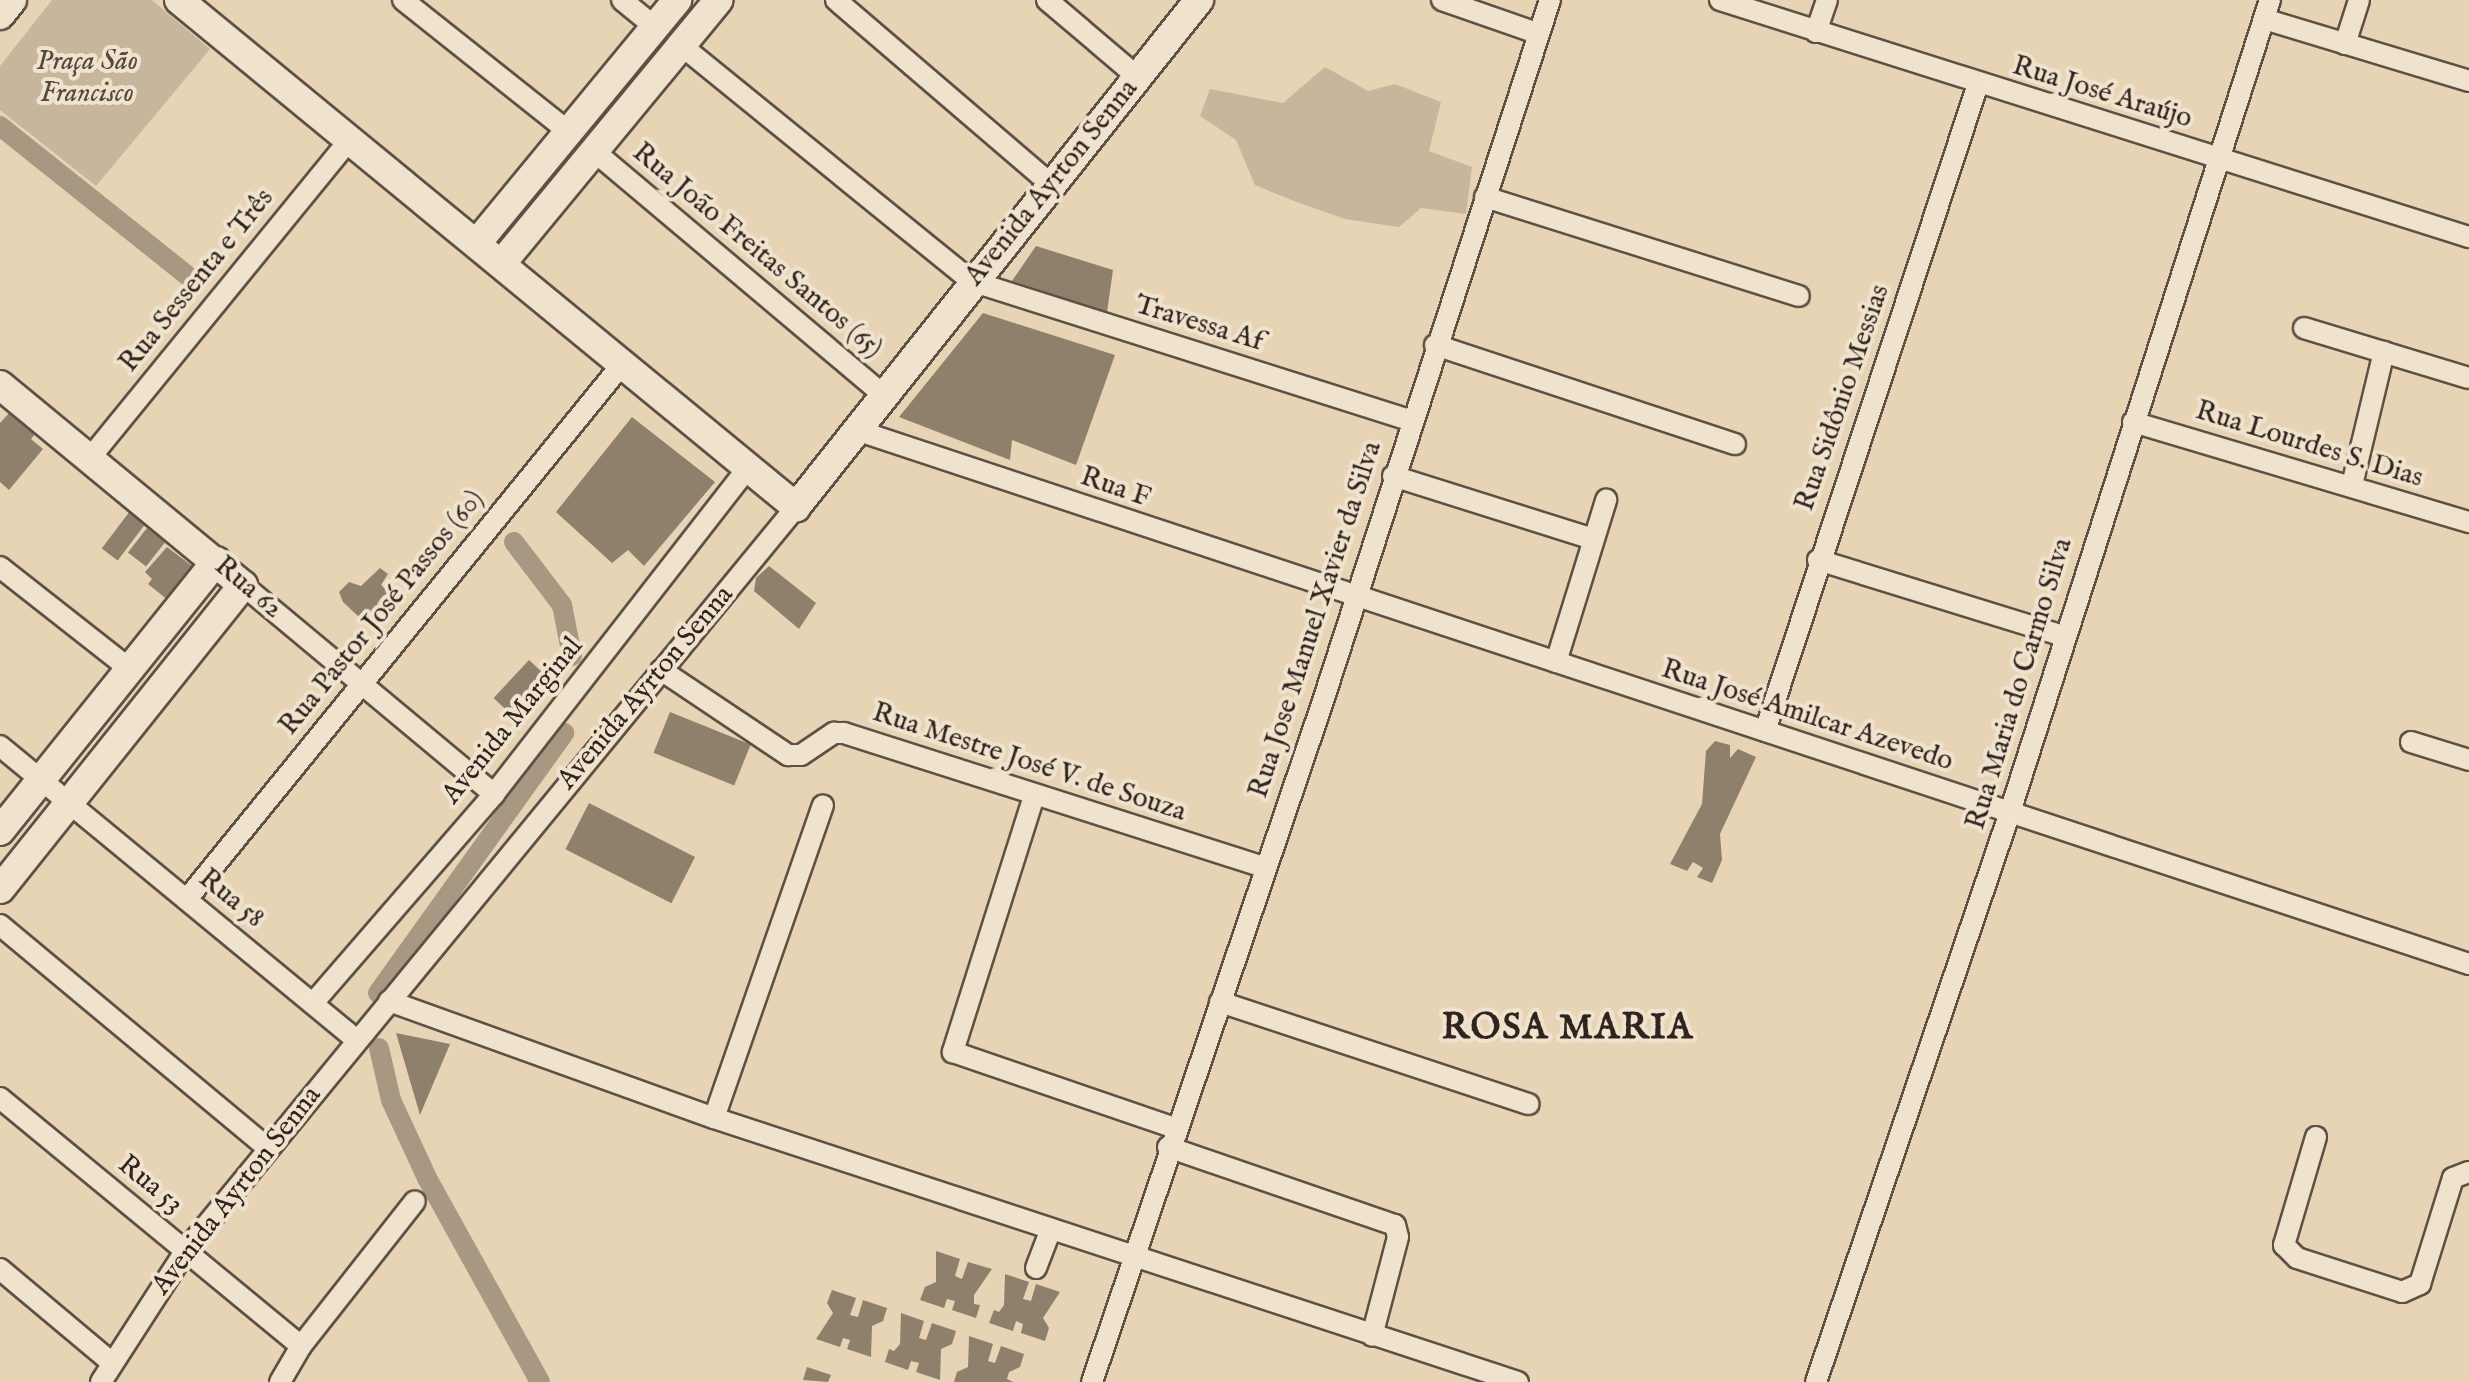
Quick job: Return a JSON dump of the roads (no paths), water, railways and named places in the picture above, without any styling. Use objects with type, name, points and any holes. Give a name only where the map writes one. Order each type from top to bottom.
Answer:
[{"type":"street","points":[[0,15],[12,0]]},
{"type":"street","points":[[179,0],[796,507]]},
{"type":"street","points":[[403,0],[569,132]]},
{"type":"street","points":[[622,0],[655,27]]},
{"type":"street","points":[[477,243],[677,0]]},
{"type":"street","points":[[501,264],[719,0]]},
{"type":"street","points":[[836,0],[1052,185]]},
{"type":"street","points":[[1047,0],[1139,78]]},
{"type":"street","name":"Avenida Ayrton Senna","points":[[101,1382],[111,1362],[186,1250],[796,507],[971,281],[1139,78],[1199,0]]},
{"type":"street","points":[[1442,0],[1537,33]]},
{"type":"street","name":"Rua Jose Manuel Xavier da Silva","points":[[1092,1382],[1131,1256],[1356,599],[1410,420],[1550,0]]},
{"type":"street","name":"Rua José Araújo","points":[[1720,0],[2469,237]]},
{"type":"street","points":[[1816,32],[1827,0]]},
{"type":"street","points":[[2345,44],[2359,0]]},
{"type":"street","points":[[2267,9],[2345,44],[2469,81]]},
{"type":"street","name":"Rua Maria do Carmo Silva","points":[[1816,1382],[2010,812],[2216,157],[2267,9]]},
{"type":"street","points":[[682,46],[971,281]]},
{"type":"street","name":"Rua Sidônio Messias","points":[[1765,731],[1818,560],[1978,84]]},
{"type":"street","name":"Rua Sessenta e Três","points":[[90,458],[349,140]]},
{"type":"street","name":"Rua João Freitas Santos (65)","points":[[595,152],[882,394]]},
{"type":"street","points":[[1485,197],[1799,296]]},
{"type":"street","name":"Travessa Af","points":[[971,281],[1410,420]]},
{"type":"street","points":[[2304,328],[2469,378]]},
{"type":"street","points":[[1435,345],[1735,444]]},
{"type":"street","points":[[2352,485],[2384,352]]},
{"type":"street","name":"Rua Pastor José Passos (60)","points":[[187,899],[623,363]]},
{"type":"street","name":"Rua 62","points":[[0,385],[494,794]]},
{"type":"street","name":"Rua Lourdes S. Dias","points":[[2133,422],[2469,522]]},
{"type":"street","name":"Rua F","points":[[856,430],[1356,599]]},
{"type":"street","name":"Avenida Marginal","points":[[314,1002],[494,794],[748,468]]},
{"type":"street","points":[[1393,476],[1593,539]]},
{"type":"street","points":[[1556,662],[1606,500]]},
{"type":"street","points":[[1818,560],[2064,636]]},
{"type":"street","points":[[0,831],[216,561]]},
{"type":"street","points":[[0,567],[131,670]]},
{"type":"street","points":[[0,889],[243,585]]},
{"type":"street","name":"Rua José Amilcar Azevedo","points":[[1356,599],[1556,662],[2469,964]]},
{"type":"street","name":"Rua Mestre José V. de Souza","points":[[661,670],[788,755],[801,755],[841,732],[1034,796],[1265,867]]},
{"type":"street","points":[[2411,742],[2469,760]]},
{"type":"street","name":"Rua 58","points":[[0,746],[357,1040]]},
{"type":"street","points":[[1034,796],[953,1052],[1395,1225],[1398,1237],[1372,1336]]},
{"type":"street","points":[[714,1118],[823,805]]},
{"type":"street","points":[[0,925],[268,1148]]},
{"type":"street","points":[[389,1001],[714,1118],[1050,1231],[1518,1382]]},
{"type":"street","points":[[1220,1002],[1529,1104]]},
{"type":"street","name":"Rua 53","points":[[0,1098],[301,1346]]},
{"type":"street","points":[[2316,1137],[2284,1245],[2297,1258],[2402,1292],[2420,1284],[2453,1178],[2469,1172]]},
{"type":"street","points":[[280,1382],[301,1346],[415,1201]]},
{"type":"street","points":[[1036,1268],[1050,1231]]},
{"type":"street","points":[[0,1269],[111,1362]]},
{"type":"waterway","points":[[0,126],[193,280]]},
{"type":"waterway","points":[[514,542],[562,605],[572,656]]},
{"type":"waterway","points":[[378,993],[564,733]]},
{"type":"waterway","points":[[379,1048],[391,1100],[427,1178],[540,1382]]},
{"type":"district","name":"ROSA MARIA","points":[[1568,1029]]},
{"type":"park label","name":"Praça São Francisco","points":[[87,78]]}]
